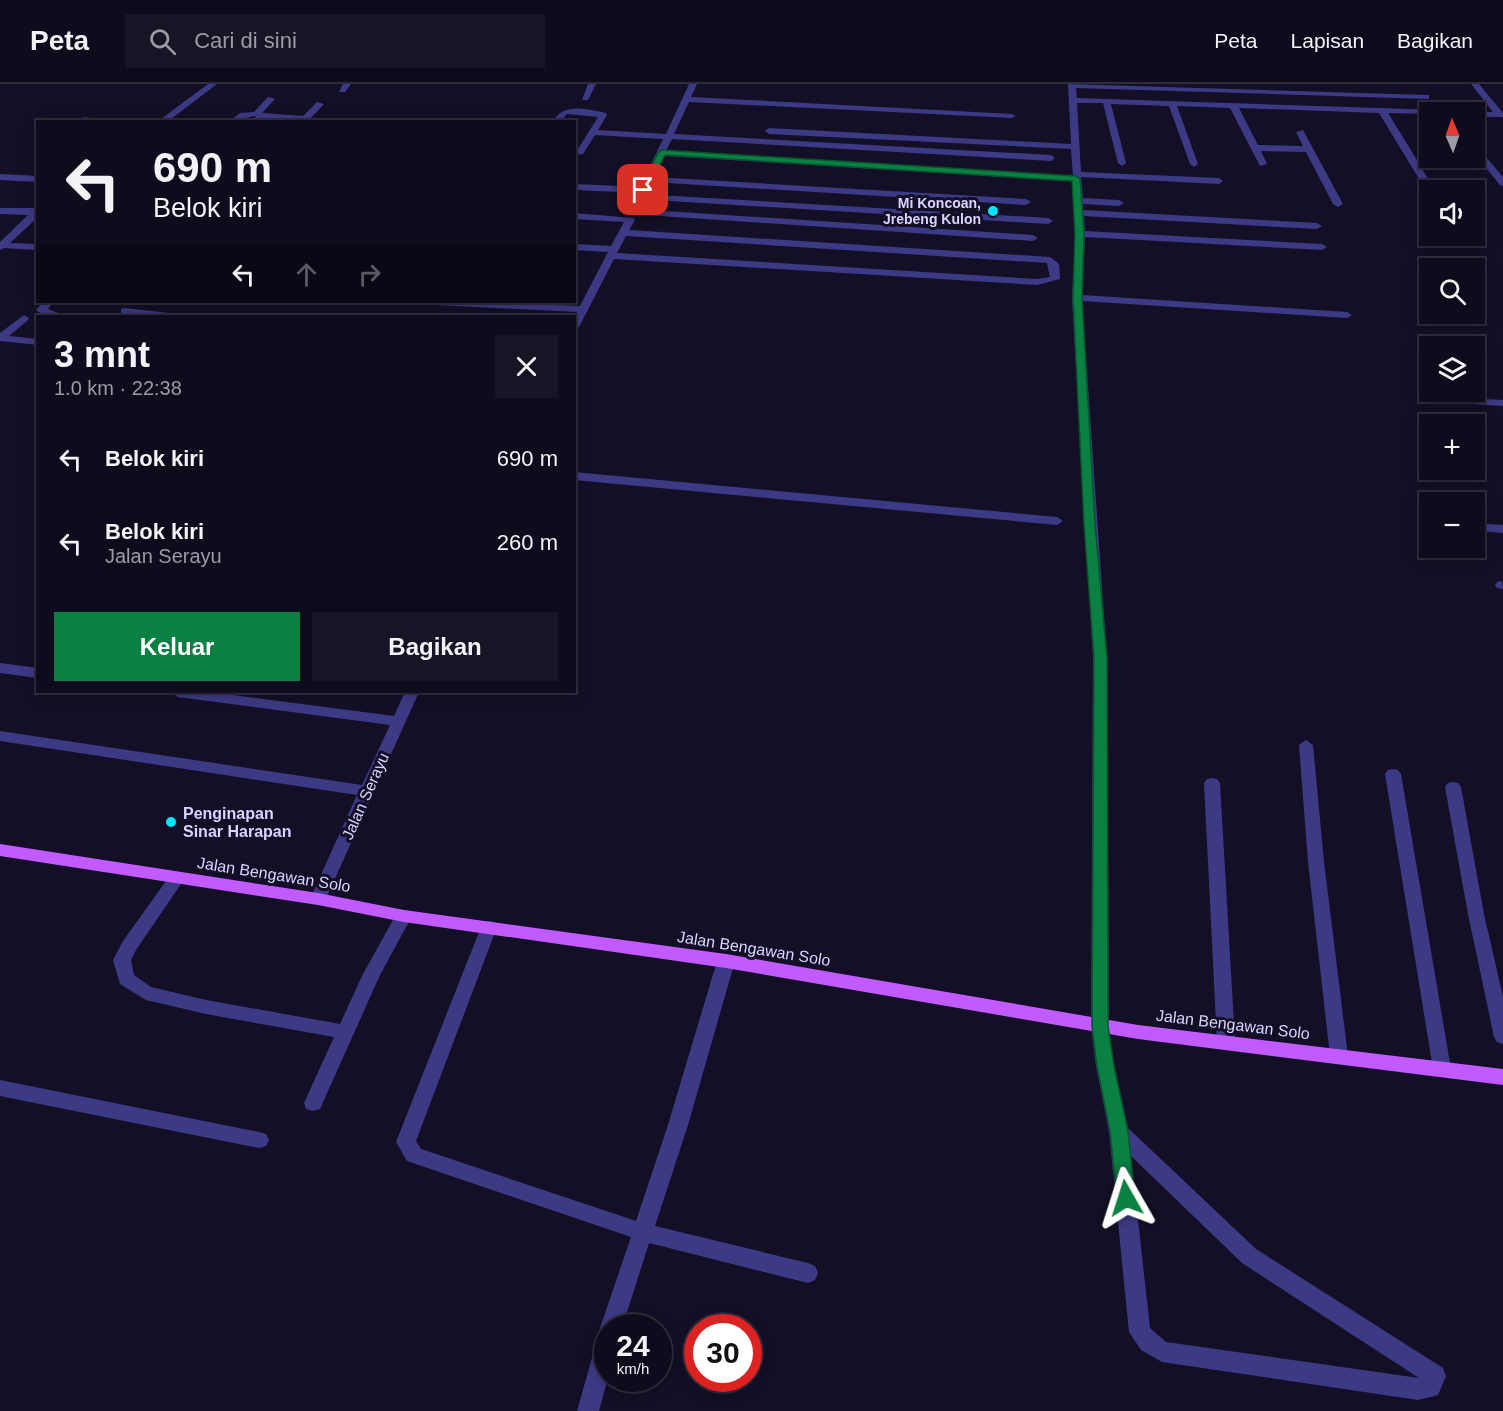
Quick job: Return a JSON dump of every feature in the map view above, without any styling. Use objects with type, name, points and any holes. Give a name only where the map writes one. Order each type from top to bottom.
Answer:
[{"type":"main road","name":"Jalan Bengawan Solo","points":[[0,850],[318,900],[404,916],[726,961],[1100,1026],[1503,1077]]},
{"type":"street","points":[[164,120],[213,84]]},
{"type":"street","points":[[585,98],[592,84]]},
{"type":"street","points":[[576,323],[632,216],[693,84]]},
{"type":"street","points":[[1119,1131],[1249,1256],[1435,1376],[1430,1387],[1418,1389],[1162,1352],[1149,1343],[1140,1332],[1119,1131],[1105,1066],[1100,1026],[1100,664],[1089,524],[1077,298],[1079,201],[1070,177],[1069,147],[1072,84],[1426,97]]},
{"type":"street","points":[[1475,84],[1501,117]]},
{"type":"street","points":[[258,117],[271,99]]},
{"type":"street","points":[[686,99],[1012,116]]},
{"type":"street","points":[[1073,100],[1419,111]]},
{"type":"street","points":[[1106,101],[1122,163]]},
{"type":"street","points":[[1172,103],[1194,164]]},
{"type":"street","points":[[235,120],[243,115],[304,120],[320,104]]},
{"type":"street","points":[[1233,105],[1263,164]]},
{"type":"street","points":[[1382,110],[1424,180]]},
{"type":"street","points":[[557,120],[566,111],[603,115],[580,152]]},
{"type":"street","points":[[1485,115],[1501,117]]},
{"type":"street","points":[[769,131],[1069,147]]},
{"type":"street","points":[[592,132],[1051,158]]},
{"type":"street","points":[[1300,132],[1338,204]]},
{"type":"street","points":[[1255,148],[1309,149]]},
{"type":"street","points":[[662,153],[1070,177],[1219,181]]},
{"type":"street","points":[[1485,160],[1503,183]]},
{"type":"street","points":[[1414,163],[1489,165]]},
{"type":"street","points":[[0,177],[36,179]]},
{"type":"street","points":[[649,179],[1026,201]]},
{"type":"street","points":[[576,187],[641,194],[1048,221]]},
{"type":"street","points":[[1079,201],[1119,203]]},
{"type":"street","points":[[0,211],[34,216]]},
{"type":"street","points":[[1079,213],[1317,226]]},
{"type":"street","points":[[2,243],[34,216]]},
{"type":"street","points":[[576,216],[632,216],[1033,238]]},
{"type":"street","points":[[576,247],[614,252],[1025,282],[1048,282],[1055,279],[1054,264],[1050,260],[624,232]]},
{"type":"street","points":[[1080,234],[1323,247]]},
{"type":"street","points":[[2,243],[36,246]]},
{"type":"street","points":[[1077,298],[1347,315]]},
{"type":"street","points":[[47,303],[41,310],[58,315]]},
{"type":"street","points":[[122,314],[134,303]]},
{"type":"street","points":[[459,303],[583,309]]},
{"type":"street","points":[[122,314],[146,315]]},
{"type":"street","points":[[0,338],[24,318]]},
{"type":"street","points":[[0,338],[36,342]]},
{"type":"street","points":[[1484,402],[1503,403]]},
{"type":"street","points":[[576,476],[1057,521]]},
{"type":"street","points":[[1487,528],[1503,529]]},
{"type":"street","points":[[0,668],[36,673]]},
{"type":"street","points":[[186,693],[398,721]]},
{"type":"street","name":"Jalan Serayu","points":[[318,900],[412,693]]},
{"type":"street","points":[[0,736],[367,791]]},
{"type":"street","points":[[1306,745],[1316,862],[1338,1056]]},
{"type":"street","points":[[1393,774],[1442,1070]]},
{"type":"street","points":[[1212,783],[1226,1042]]},
{"type":"street","points":[[1453,787],[1476,914],[1503,1036]]},
{"type":"street","points":[[177,878],[129,946],[122,960],[126,979],[146,993],[345,1032]]},
{"type":"street","points":[[313,1103],[372,974],[404,916]]},
{"type":"street","points":[[489,927],[406,1142],[414,1155],[642,1232],[808,1274]]},
{"type":"street","points":[[616,1314],[678,1125],[726,961]]},
{"type":"street","points":[[0,1088],[259,1140]]},
{"type":"street","points":[[588,1411],[594,1390]]},
{"type":"place","name":"Mi Koncoan, Jrebeng Kulon","points":[[993,211]]},
{"type":"place","name":"Penginapan Sinar Harapan","points":[[171,822]]},
{"type":"route","points":[[643,190],[662,153],[1076,179],[1080,234],[1077,298],[1083,377],[1089,524],[1100,658],[1100,1026],[1105,1066],[1119,1131],[1126,1198]]}]
